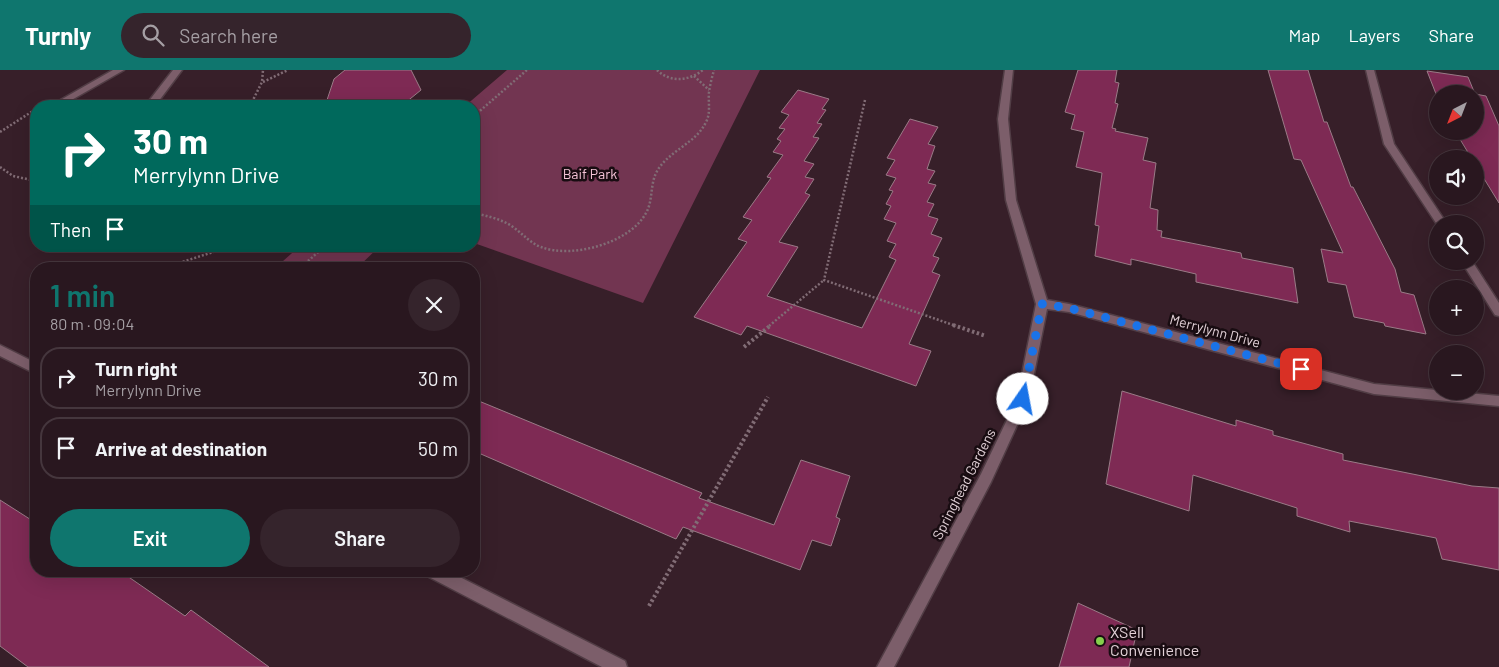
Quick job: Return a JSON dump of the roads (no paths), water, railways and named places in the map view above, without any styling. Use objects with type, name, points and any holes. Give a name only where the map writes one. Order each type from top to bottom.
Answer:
[{"type":"street","points":[[66,100],[120,70]]},
{"type":"street","points":[[155,100],[178,70]]},
{"type":"street","name":"Springhead Gardens","points":[[885,667],[986,478],[1023,399],[1042,304],[1011,200],[1003,119],[1009,70]]},
{"type":"street","points":[[1370,70],[1390,144],[1436,215]]},
{"type":"street","points":[[1472,270],[1499,312]]},
{"type":"street","name":"Merrylynn Drive","points":[[1042,304],[1069,308],[1374,388],[1499,401]]},
{"type":"street","points":[[0,350],[30,366]]},
{"type":"street","points":[[444,577],[619,667]]},
{"type":"place","name":"XSell Convenience","points":[[1100,641]]},
{"type":"park label","name":"Baif Park","points":[[590,174]]}]
